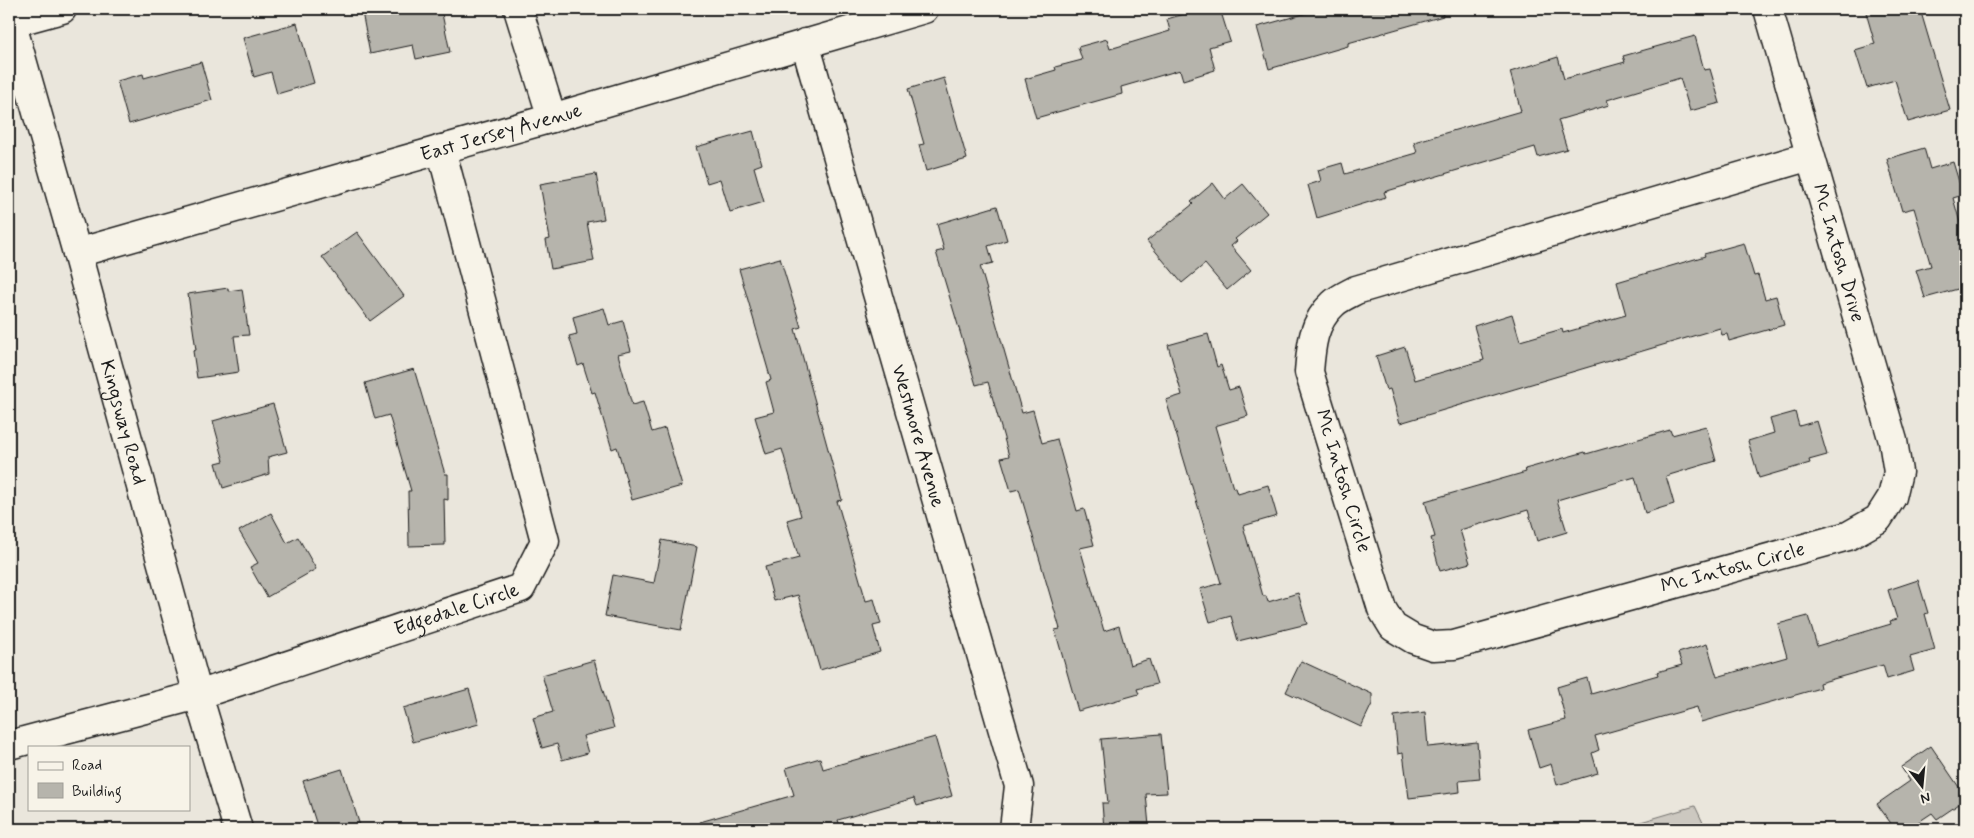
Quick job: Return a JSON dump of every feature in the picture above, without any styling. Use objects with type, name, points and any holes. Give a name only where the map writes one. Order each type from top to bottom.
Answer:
[{"type":"street","points":[[10,19],[62,9]]},
{"type":"street","points":[[518,9],[552,118]]},
{"type":"street","name":"East Jersey Avenue","points":[[77,253],[552,118],[924,9]]},
{"type":"street","name":"Mc Intosh Drive","points":[[1768,9],[1893,441],[1898,472],[1892,497]]},
{"type":"street","name":"Kingsway Road","points":[[10,19],[77,253],[198,694],[238,829]]},
{"type":"street","name":"Westmore Avenue","points":[[805,43],[1019,786],[1014,829]]},
{"type":"street","name":"Edgedale Circle","points":[[9,745],[198,694],[521,588],[545,541],[441,149]]},
{"type":"street","name":"Mc Intosh Circle","points":[[1810,156],[1356,290],[1333,303],[1319,321],[1311,344],[1310,372],[1382,609],[1393,627],[1412,639],[1433,646],[1454,645],[1848,536],[1878,519],[1892,497]]},
{"type":"shaded area","points":[[1695,806],[1706,829],[1617,829]]},
{"type":"building","points":[[376,9],[441,9],[450,52],[416,59],[413,45],[370,54],[362,12]]},
{"type":"building","points":[[1202,9],[1220,9],[1230,41],[1209,47],[1215,70],[1183,80],[1180,70],[1121,87],[1122,94],[1036,118],[1025,79],[1056,70],[1055,67],[1082,60],[1078,47],[1107,39],[1110,49],[1170,31],[1167,19]]},
{"type":"building","points":[[1321,9],[1442,9],[1443,16],[1348,43],[1348,46],[1269,69],[1257,27]]},
{"type":"building","points":[[1865,9],[1920,9],[1950,110],[1908,122],[1895,80],[1867,88],[1855,50],[1875,44]]},
{"type":"building","points":[[297,23],[314,83],[277,94],[271,72],[254,77],[243,38]]},
{"type":"building","points":[[1695,36],[1704,70],[1710,69],[1720,103],[1690,111],[1680,78],[1607,100],[1609,105],[1558,120],[1567,149],[1538,157],[1535,147],[1384,192],[1386,197],[1317,218],[1308,185],[1321,181],[1318,170],[1342,163],[1345,174],[1417,153],[1414,142],[1521,111],[1510,72],[1558,57],[1564,79],[1625,62],[1623,56]]},
{"type":"building","points":[[201,62],[212,100],[129,124],[117,81],[143,74],[144,78]]},
{"type":"building","points":[[944,78],[967,159],[926,171],[919,145],[924,144],[908,89]]},
{"type":"building","points":[[753,131],[762,164],[754,167],[764,202],[730,212],[720,179],[707,183],[696,147]]},
{"type":"building","points":[[1924,148],[1930,169],[1953,162],[1963,195],[1953,198],[1965,240],[1965,287],[1925,298],[1916,270],[1931,266],[1914,208],[1902,211],[1887,159]]},
{"type":"building","points":[[596,174],[604,219],[587,222],[594,261],[551,269],[546,240],[550,239],[540,184]]},
{"type":"building","points":[[1213,183],[1225,199],[1243,184],[1267,213],[1235,239],[1237,241],[1231,246],[1251,270],[1227,290],[1205,264],[1182,283],[1147,241],[1193,204],[1191,202]]},
{"type":"building","points":[[997,206],[1007,240],[988,246],[993,263],[980,266],[1022,413],[1033,410],[1042,443],[1057,439],[1077,511],[1084,509],[1094,545],[1080,548],[1104,631],[1119,626],[1130,665],[1149,659],[1157,684],[1137,689],[1139,694],[1078,711],[1055,630],[1060,629],[1019,489],[1011,491],[1001,458],[1009,456],[988,382],[976,385],[936,252],[944,250],[937,224]]},
{"type":"building","points":[[357,232],[404,296],[370,321],[322,257]]},
{"type":"building","points":[[1744,243],[1754,276],[1758,275],[1765,299],[1776,296],[1784,325],[1729,341],[1727,334],[1722,335],[1720,328],[1400,423],[1390,389],[1386,390],[1376,356],[1405,347],[1415,380],[1484,360],[1474,326],[1512,314],[1520,341],[1562,329],[1563,333],[1626,315],[1617,282]]},
{"type":"building","points":[[780,258],[801,327],[795,329],[842,500],[837,501],[866,601],[874,599],[881,624],[873,626],[880,652],[820,670],[798,595],[774,601],[765,567],[799,558],[787,520],[801,516],[782,449],[766,454],[755,417],[774,412],[766,382],[771,380],[739,269]]},
{"type":"building","points":[[228,288],[228,291],[242,289],[249,335],[234,336],[239,372],[197,378],[193,351],[196,350],[188,294]]},
{"type":"building","points":[[604,308],[609,325],[623,321],[631,351],[618,354],[632,405],[643,402],[652,432],[665,428],[682,486],[632,500],[617,447],[612,449],[595,392],[592,393],[583,364],[578,366],[569,336],[577,334],[573,317]]},
{"type":"building","points":[[1208,334],[1217,367],[1221,365],[1229,390],[1239,387],[1248,416],[1215,426],[1233,488],[1236,488],[1238,494],[1268,485],[1277,516],[1243,526],[1263,596],[1266,596],[1268,602],[1298,593],[1307,624],[1238,641],[1231,616],[1210,622],[1200,589],[1221,583],[1166,400],[1182,395],[1168,345]]},
{"type":"building","points":[[414,369],[445,474],[448,474],[448,500],[444,499],[445,545],[409,546],[408,491],[411,491],[389,415],[375,419],[365,383]]},
{"type":"building","points":[[273,404],[287,452],[268,457],[269,474],[223,488],[216,463],[224,461],[213,421]]},
{"type":"building","points":[[1795,412],[1799,426],[1817,421],[1827,455],[1809,460],[1810,463],[1759,478],[1748,441],[1774,433],[1770,419]]},
{"type":"building","points":[[1706,426],[1716,461],[1666,476],[1674,504],[1645,513],[1635,477],[1557,500],[1567,532],[1537,541],[1528,510],[1460,530],[1470,563],[1440,571],[1431,538],[1435,537],[1425,501],[1526,472],[1525,469],[1585,452],[1586,454],[1670,430],[1672,435]]},
{"type":"building","points":[[271,513],[287,543],[298,537],[316,569],[267,597],[250,567],[258,563],[239,531]]},
{"type":"building","points":[[662,540],[697,547],[681,630],[605,616],[613,575],[654,583]]},
{"type":"building","points":[[1918,580],[1928,613],[1925,614],[1935,650],[1910,657],[1914,671],[1887,679],[1883,665],[1819,683],[1820,688],[1701,722],[1697,707],[1595,736],[1599,750],[1592,753],[1598,773],[1557,785],[1551,764],[1539,768],[1528,730],[1566,720],[1557,687],[1587,678],[1591,694],[1658,675],[1657,672],[1682,665],[1678,653],[1707,644],[1717,677],[1787,657],[1778,624],[1808,616],[1817,646],[1891,624],[1890,621],[1897,619],[1888,590]]},
{"type":"building","points":[[594,660],[614,728],[583,736],[588,753],[562,760],[557,744],[542,748],[533,718],[553,712],[542,675]]},
{"type":"building","points":[[1301,661],[1372,694],[1372,704],[1361,727],[1286,692]]},
{"type":"building","points":[[469,689],[479,724],[413,742],[403,708]]},
{"type":"building","points":[[1425,712],[1428,747],[1477,742],[1480,779],[1459,781],[1460,792],[1409,798],[1403,753],[1398,754],[1394,716]]},
{"type":"building","points":[[1161,734],[1167,793],[1146,794],[1149,826],[1104,829],[1102,803],[1108,803],[1101,739]]},
{"type":"building","points":[[935,737],[952,796],[917,806],[914,798],[838,820],[841,829],[701,829],[700,822],[794,795],[786,768],[820,758],[823,769]]},
{"type":"building","points":[[1931,746],[1965,796],[1965,800],[1937,819],[1932,813],[1908,829],[1895,829],[1877,804],[1910,781],[1901,767]]},
{"type":"building","points":[[342,769],[361,829],[318,829],[303,781]]}]
